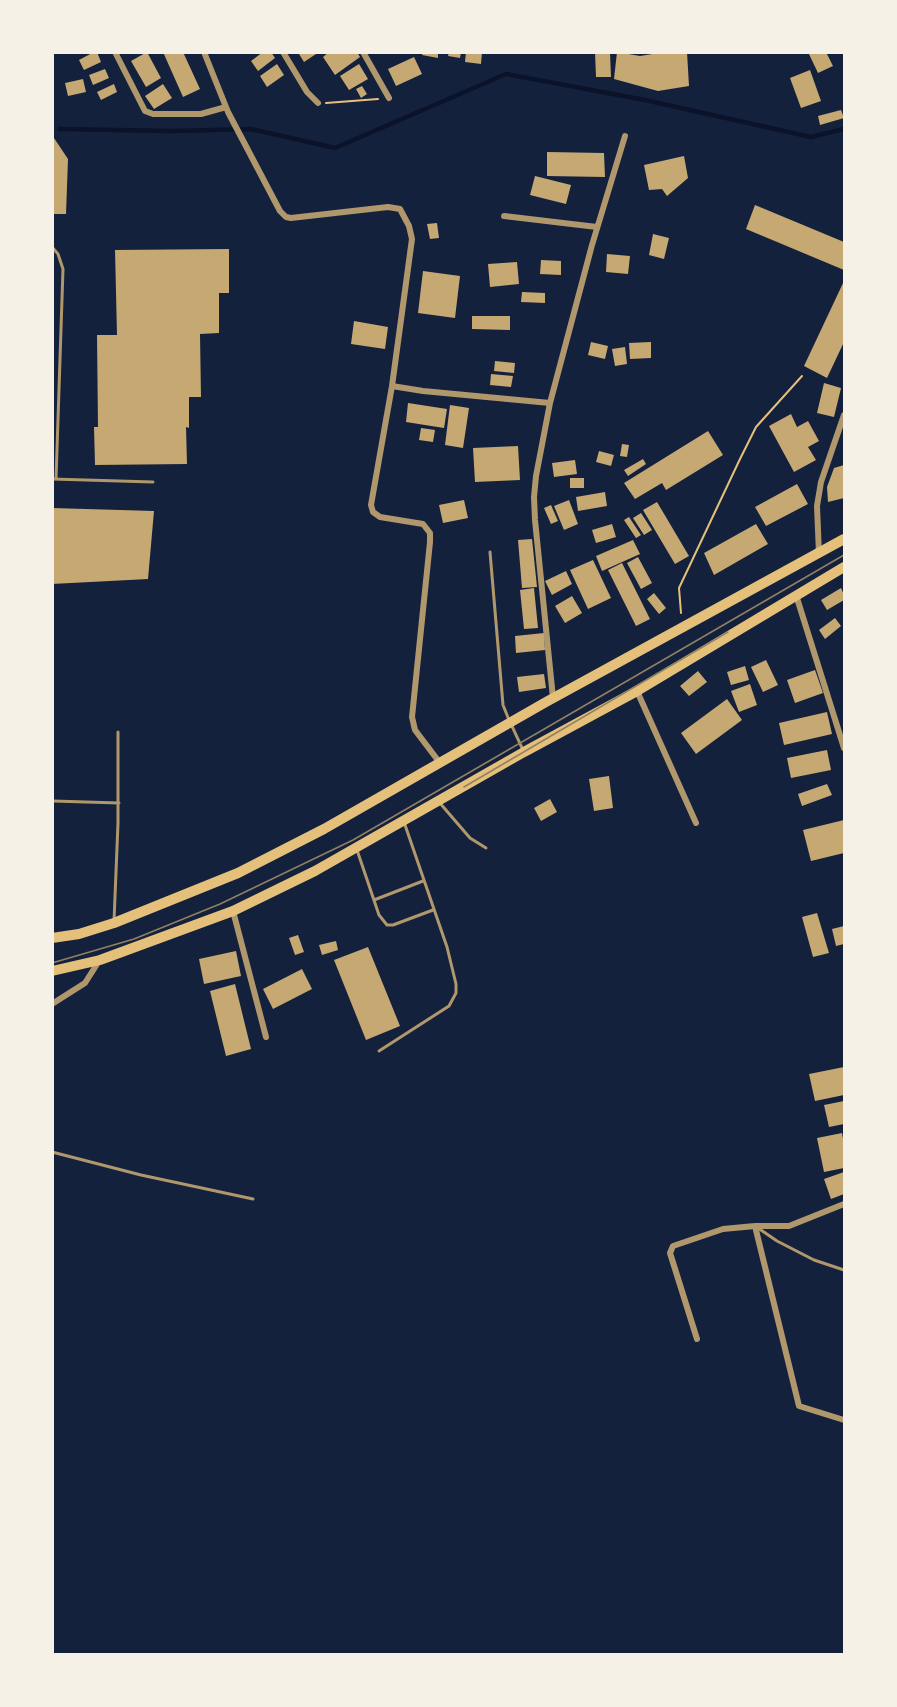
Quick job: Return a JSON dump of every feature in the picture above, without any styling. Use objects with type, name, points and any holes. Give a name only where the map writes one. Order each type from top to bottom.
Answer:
[{"type":"highway","points":[[52,938],[79,934],[114,923],[238,873],[324,829],[553,699],[844,539]]},
{"type":"highway","points":[[52,971],[100,960],[233,911],[315,871],[524,752],[637,691],[844,567]]},
{"type":"street","points":[[115,52],[145,111],[153,114],[201,114],[227,110]]},
{"type":"street","points":[[204,52],[227,110],[280,211],[286,217],[388,207],[400,209],[409,226],[412,239],[392,386],[371,505],[373,512],[380,517],[423,524],[430,533],[412,717],[415,730],[440,763]]},
{"type":"street","points":[[283,52],[307,92],[318,104]]},
{"type":"street","points":[[363,52],[389,98]]},
{"type":"street","points":[[553,699],[534,497],[536,476],[550,404],[597,227],[625,136]]},
{"type":"street","points":[[504,216],[597,227]]},
{"type":"street","points":[[392,386],[550,404]]},
{"type":"street","points":[[819,554],[818,498],[821,482],[844,415]]},
{"type":"street","points":[[796,594],[844,748]]},
{"type":"street","points":[[637,691],[696,823]]},
{"type":"street","points":[[233,911],[266,1037]]},
{"type":"street","points":[[52,1004],[85,983],[100,960]]},
{"type":"street","points":[[697,1339],[670,1253],[676,1244],[723,1229],[789,1226],[844,1204]]},
{"type":"street","points":[[755,1226],[799,1406],[844,1420]]},
{"type":"lane","points":[[52,247],[58,254],[63,269],[54,479],[153,482]]},
{"type":"lane","points":[[490,552],[503,705],[524,752]]},
{"type":"lane","points":[[114,923],[119,803],[118,732]]},
{"type":"lane","points":[[53,801],[119,803]]},
{"type":"lane","points":[[438,801],[470,838],[486,848]]},
{"type":"lane","points":[[379,1051],[449,1006],[456,993],[447,947],[404,820]]},
{"type":"lane","points":[[356,847],[382,921],[387,925],[393,925],[433,910]]},
{"type":"lane","points":[[374,900],[424,881]]},
{"type":"lane","points":[[52,1152],[141,1175],[253,1199]]},
{"type":"lane","points":[[755,1226],[777,1241],[814,1260],[844,1270]]},
{"type":"path","points":[[318,104],[389,98]]},
{"type":"path","points":[[683,628],[679,588],[695,551],[756,428],[802,376]]},
{"type":"building","points":[[97,52],[101,62],[84,70],[79,60]]},
{"type":"building","points":[[147,52],[161,78],[146,87],[131,61]]},
{"type":"building","points":[[163,52],[183,52],[200,89],[183,97]]},
{"type":"building","points":[[263,52],[271,52],[275,58],[258,71],[251,61]]},
{"type":"building","points":[[319,52],[304,62],[299,54]]},
{"type":"building","points":[[329,52],[357,52],[360,57],[335,75],[323,57]]},
{"type":"building","points":[[423,52],[438,52],[438,58],[422,55]]},
{"type":"building","points":[[449,52],[461,52],[460,58],[448,56]]},
{"type":"building","points":[[466,52],[482,52],[481,64],[465,62]]},
{"type":"building","points":[[595,52],[610,52],[611,77],[596,77]]},
{"type":"building","points":[[617,52],[640,56],[665,52],[687,52],[689,86],[658,91],[614,79]]},
{"type":"building","points":[[808,52],[826,52],[833,66],[818,73]]},
{"type":"building","points":[[414,57],[422,74],[396,86],[388,69]]},
{"type":"building","points":[[277,64],[284,75],[267,87],[260,76]]},
{"type":"building","points":[[359,64],[368,79],[349,90],[340,76]]},
{"type":"building","points":[[105,69],[109,78],[93,85],[89,75]]},
{"type":"building","points":[[810,70],[821,101],[801,108],[790,78]]},
{"type":"building","points":[[83,79],[86,92],[68,96],[65,83]]},
{"type":"building","points":[[114,84],[117,92],[101,100],[97,92]]},
{"type":"building","points":[[163,84],[172,98],[154,109],[145,96]]},
{"type":"building","points":[[362,86],[367,94],[361,98],[356,89]]},
{"type":"building","points":[[841,110],[844,118],[820,125],[818,116]]},
{"type":"building","points":[[52,135],[68,159],[66,214],[52,214]]},
{"type":"building","points":[[547,152],[604,153],[605,177],[547,176]]},
{"type":"building","points":[[684,156],[688,178],[667,196],[662,189],[649,190],[644,165]]},
{"type":"building","points":[[535,176],[571,185],[566,204],[530,195]]},
{"type":"building","points":[[755,205],[844,242],[844,270],[746,229]]},
{"type":"building","points":[[437,223],[439,238],[430,239],[427,224]]},
{"type":"building","points":[[653,234],[669,238],[664,259],[649,255]]},
{"type":"building","points":[[229,249],[229,293],[219,293],[219,333],[200,334],[201,397],[189,397],[189,428],[186,427],[187,464],[95,465],[94,427],[98,427],[97,335],[117,335],[115,250]]},
{"type":"building","points":[[607,254],[630,256],[628,274],[606,272]]},
{"type":"building","points":[[541,260],[561,261],[561,275],[540,274]]},
{"type":"building","points":[[517,262],[519,284],[490,287],[488,264]]},
{"type":"building","points":[[423,271],[460,276],[455,318],[418,313]]},
{"type":"building","points":[[844,281],[844,342],[827,378],[804,366]]},
{"type":"building","points":[[522,292],[545,293],[545,303],[521,302]]},
{"type":"building","points":[[472,316],[510,316],[510,330],[472,329]]},
{"type":"building","points":[[354,321],[388,327],[385,349],[351,344]]},
{"type":"building","points":[[591,342],[608,346],[605,359],[588,355]]},
{"type":"building","points":[[651,342],[651,358],[630,359],[629,343]]},
{"type":"building","points":[[625,347],[627,364],[615,366],[612,349]]},
{"type":"building","points":[[495,361],[515,363],[514,373],[494,371]]},
{"type":"building","points":[[491,374],[513,376],[511,387],[490,385]]},
{"type":"building","points":[[824,383],[841,388],[834,417],[817,413]]},
{"type":"building","points":[[408,403],[447,409],[444,428],[406,422]]},
{"type":"building","points":[[450,405],[469,408],[463,448],[445,445]]},
{"type":"building","points":[[791,414],[797,427],[808,421],[819,441],[808,447],[816,460],[794,472],[769,426]]},
{"type":"building","points":[[421,428],[435,430],[433,442],[419,440]]},
{"type":"building","points":[[708,431],[723,455],[666,490],[662,483],[635,499],[624,483]]},
{"type":"building","points":[[622,444],[629,445],[627,457],[620,456]]},
{"type":"building","points":[[518,446],[520,480],[475,482],[473,448]]},
{"type":"building","points":[[599,451],[614,455],[611,466],[596,462]]},
{"type":"building","points":[[643,459],[646,464],[628,476],[624,470]]},
{"type":"building","points":[[575,460],[577,474],[554,477],[552,463]]},
{"type":"building","points":[[844,465],[844,498],[828,502],[827,487],[834,468]]},
{"type":"building","points":[[570,478],[584,478],[584,488],[570,488]]},
{"type":"building","points":[[797,484],[808,504],[766,526],[755,507]]},
{"type":"building","points":[[605,492],[607,506],[578,511],[576,497]]},
{"type":"building","points":[[464,500],[468,518],[443,523],[439,505]]},
{"type":"building","points":[[569,500],[578,524],[564,530],[554,506]]},
{"type":"building","points":[[657,502],[689,556],[675,564],[643,510]]},
{"type":"building","points":[[551,505],[558,521],[551,524],[544,508]]},
{"type":"building","points":[[52,508],[154,511],[148,579],[52,584]]},
{"type":"building","points":[[641,513],[652,530],[644,535],[633,518]]},
{"type":"building","points":[[629,517],[641,535],[636,538],[624,520]]},
{"type":"building","points":[[612,524],[616,537],[596,543],[592,530]]},
{"type":"building","points":[[756,524],[768,544],[714,575],[704,553]]},
{"type":"building","points":[[532,539],[537,587],[522,588],[518,540]]},
{"type":"building","points":[[633,540],[640,554],[602,571],[596,556]]},
{"type":"building","points":[[638,557],[652,583],[641,589],[627,563]]},
{"type":"building","points":[[593,560],[611,598],[588,609],[570,570]]},
{"type":"building","points":[[622,563],[650,619],[636,626],[608,570]]},
{"type":"building","points":[[566,571],[572,584],[552,595],[545,581]]},
{"type":"building","points":[[534,588],[538,628],[524,629],[520,590]]},
{"type":"building","points":[[841,588],[844,600],[827,610],[821,600]]},
{"type":"building","points":[[654,593],[666,608],[659,614],[647,599]]},
{"type":"building","points":[[572,596],[582,613],[565,623],[555,606]]},
{"type":"building","points":[[835,618],[841,626],[825,639],[819,630]]},
{"type":"building","points":[[544,633],[545,650],[516,653],[515,636]]},
{"type":"building","points":[[766,660],[778,685],[763,692],[751,667]]},
{"type":"building","points":[[745,666],[749,680],[731,685],[727,672]]},
{"type":"building","points":[[815,670],[823,693],[795,703],[787,680]]},
{"type":"building","points":[[698,671],[707,682],[689,696],[680,686]]},
{"type":"building","points":[[544,674],[546,688],[519,692],[517,677]]},
{"type":"building","points":[[750,684],[757,705],[739,712],[731,691]]},
{"type":"building","points":[[727,699],[742,720],[696,754],[681,733]]},
{"type":"building","points":[[827,712],[832,734],[784,745],[779,723]]},
{"type":"building","points":[[827,750],[831,770],[791,778],[787,758]]},
{"type":"building","points":[[609,776],[613,808],[594,811],[589,779]]},
{"type":"building","points":[[827,784],[832,795],[802,806],[798,794]]},
{"type":"building","points":[[550,799],[557,812],[541,821],[534,808]]},
{"type":"building","points":[[844,820],[844,853],[811,861],[803,830]]},
{"type":"building","points":[[817,913],[829,953],[813,957],[802,917]]},
{"type":"building","points":[[844,926],[844,944],[836,946],[832,929]]},
{"type":"building","points":[[298,935],[304,952],[295,955],[289,938]]},
{"type":"building","points":[[336,941],[338,950],[322,955],[319,945]]},
{"type":"building","points":[[368,947],[400,1026],[366,1040],[334,960]]},
{"type":"building","points":[[236,951],[241,976],[204,984],[199,959]]},
{"type":"building","points":[[302,969],[312,989],[273,1009],[263,989]]},
{"type":"building","points":[[235,984],[251,1049],[226,1056],[210,991]]},
{"type":"building","points":[[844,1067],[844,1095],[815,1101],[809,1074]]},
{"type":"building","points":[[844,1101],[844,1124],[829,1127],[824,1105]]},
{"type":"building","points":[[842,1133],[844,1168],[824,1172],[817,1138]]},
{"type":"building","points":[[844,1172],[844,1194],[831,1199],[824,1179]]},
{"type":"waterway","points":[[60,129],[172,131],[251,129],[335,148],[506,74],[645,100],[811,137],[844,129]]},
{"type":"tram line","points":[[52,963],[134,939],[220,904],[353,840],[844,555]]},
{"type":"tram line","points":[[464,787],[728,632]]}]
